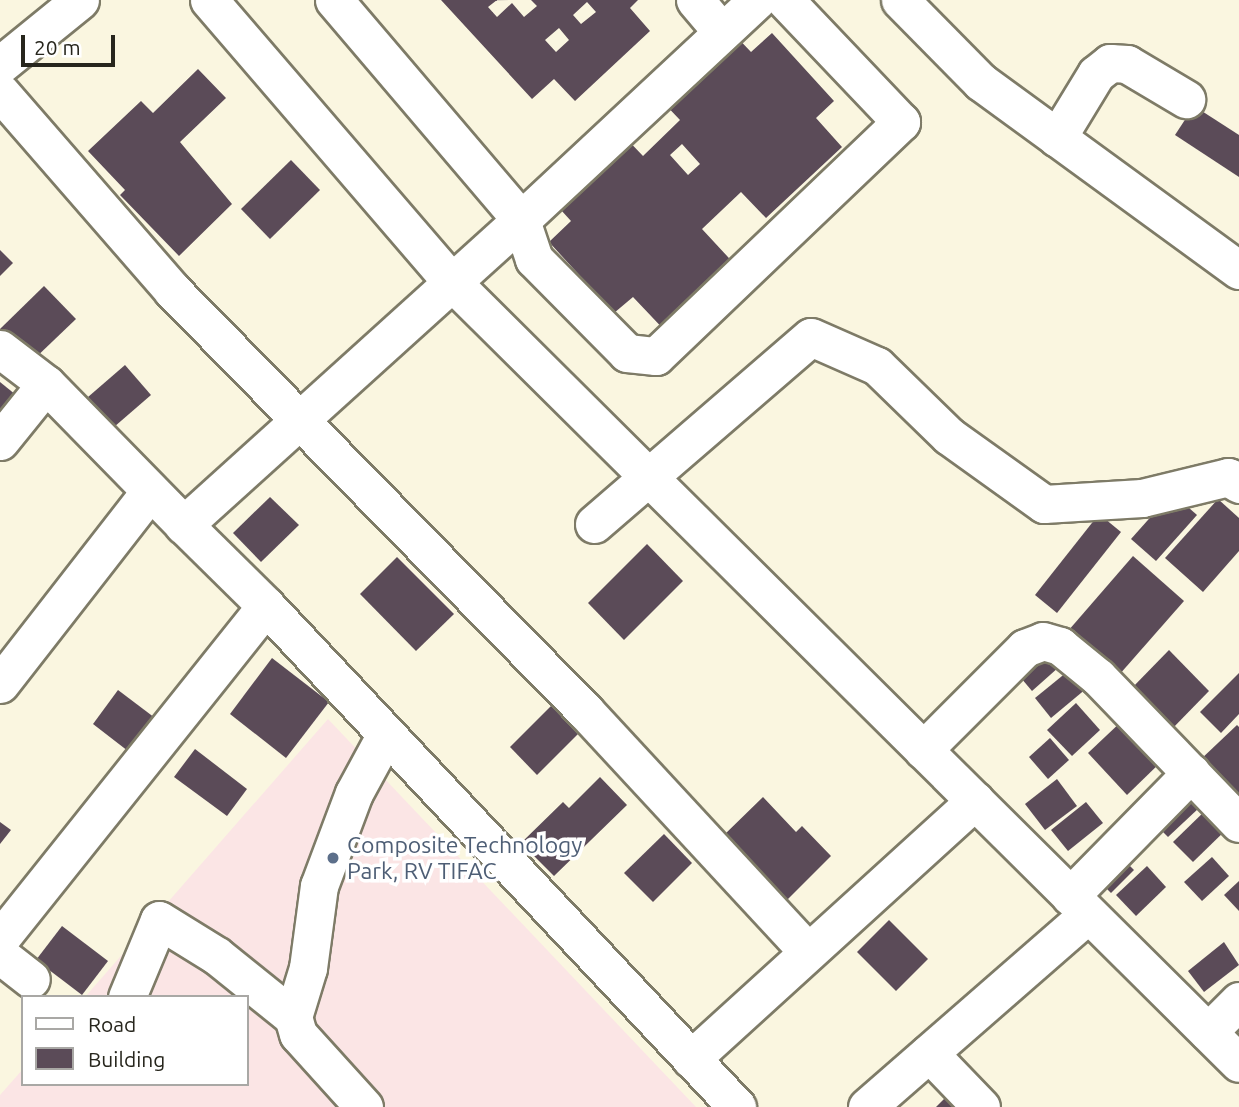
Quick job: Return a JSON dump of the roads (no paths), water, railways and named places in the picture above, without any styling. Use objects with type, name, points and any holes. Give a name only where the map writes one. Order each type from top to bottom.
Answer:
[{"type":"street","points":[[0,65],[79,0]]},
{"type":"street","points":[[209,0],[451,281],[1239,1063]]},
{"type":"street","points":[[334,0],[521,220],[534,259],[627,353],[656,356],[901,122],[785,0]]},
{"type":"street","points":[[695,0],[722,32]]},
{"type":"street","points":[[184,525],[521,220],[757,0]]},
{"type":"street","points":[[900,0],[981,82],[1239,270]]},
{"type":"street","points":[[1057,138],[1096,74],[1110,63],[1126,64],[1186,99]]},
{"type":"street","points":[[0,92],[172,290],[585,711],[808,952]]},
{"type":"street","points":[[594,524],[811,337],[877,366],[949,436],[1044,504],[1142,498],[1227,477],[1239,484]]},
{"type":"street","points":[[0,349],[46,384],[266,606],[737,1107]]},
{"type":"street","points":[[0,441],[46,384]]},
{"type":"street","points":[[0,684],[150,491]]},
{"type":"street","points":[[0,939],[266,606]]},
{"type":"street","points":[[923,750],[1025,648],[1043,641],[1060,646],[1098,677],[1239,823]]},
{"type":"street","points":[[364,1107],[298,1034],[293,1017],[308,968],[319,886],[354,793],[386,734]]},
{"type":"street","points":[[867,1107],[929,1053],[1079,905],[1191,773]]},
{"type":"street","points":[[691,1059],[975,801]]},
{"type":"street","points":[[128,995],[159,920],[217,957],[293,1017]]},
{"type":"street","points":[[0,956],[31,979]]},
{"type":"street","points":[[1208,1032],[1239,1001]]},
{"type":"street","points":[[929,1053],[981,1107]]},
{"type":"place","name":"Composite Technology Park, RV TIFAC","points":[[333,858]]}]
